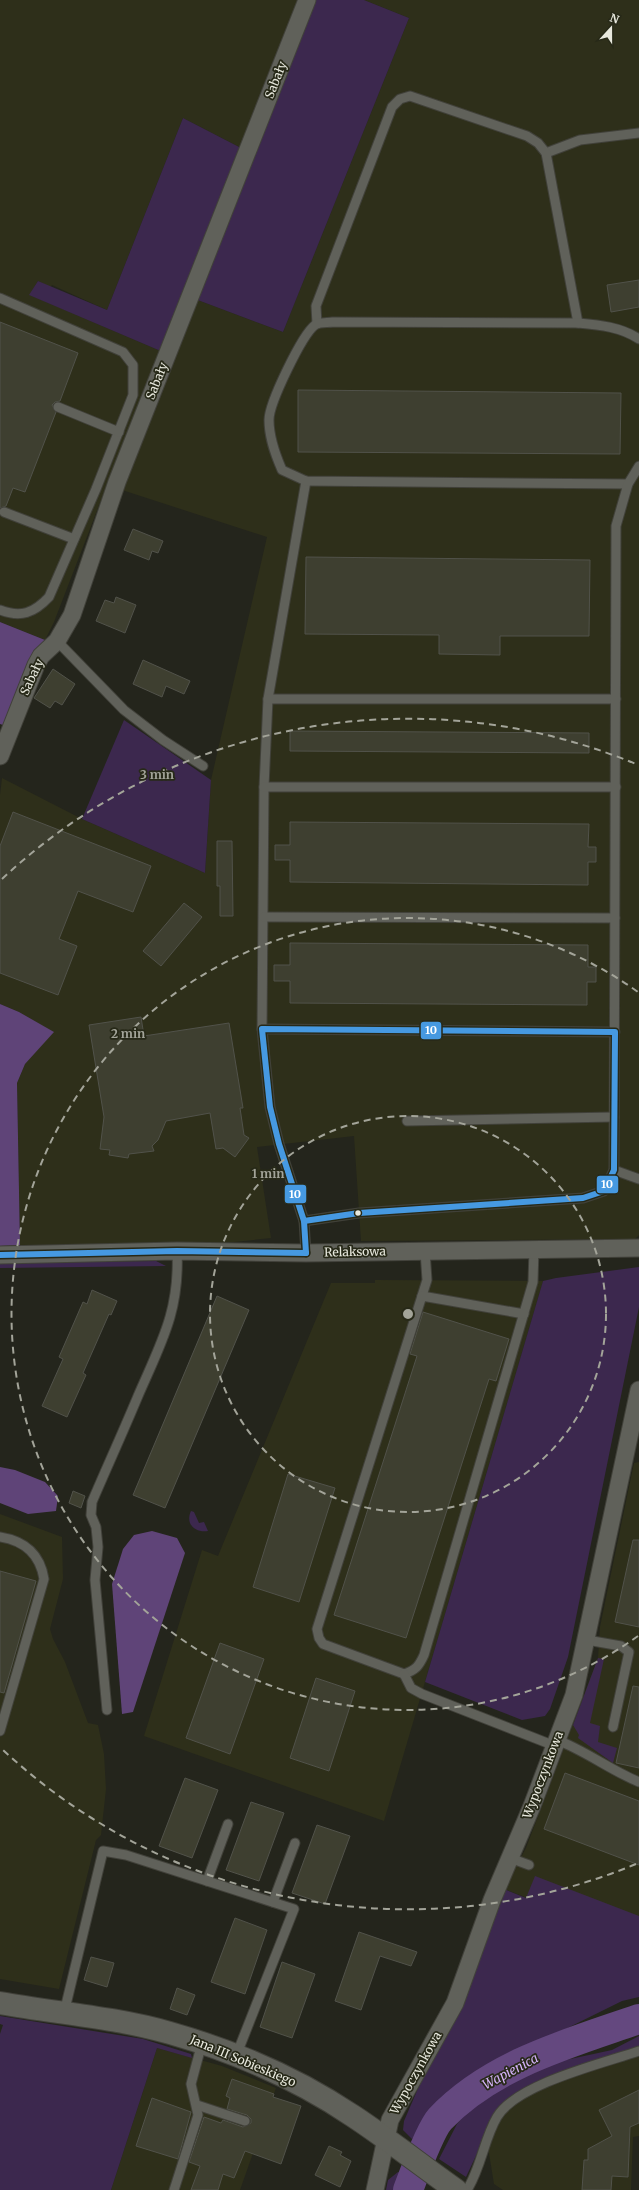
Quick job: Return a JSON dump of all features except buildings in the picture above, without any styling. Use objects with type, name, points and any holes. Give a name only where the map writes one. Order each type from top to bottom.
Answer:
[{"type":"street","name":"Sabały","points":[[0,756],[36,665],[41,656],[58,641],[72,615],[117,482],[307,0]]},
{"type":"street","name":"Relaksowa","points":[[0,1255],[177,1251],[306,1253],[639,1248]]},
{"type":"street","name":"Wypoczynkowa","points":[[375,2190],[385,2139],[394,2111],[456,2003],[492,1900],[574,1695],[639,1392]]},
{"type":"street","name":"Jana III Sobieskiego","points":[[0,2003],[136,2025],[202,2043],[236,2056],[318,2094],[353,2116],[408,2157],[448,2184]]},
{"type":"lane","points":[[317,324],[316,306],[392,107],[400,99],[410,96],[527,136],[538,143],[546,153],[578,323]]},
{"type":"lane","points":[[546,153],[580,140],[639,133]]},
{"type":"lane","points":[[0,298],[115,348],[128,358],[133,365],[133,395],[119,432],[49,597],[34,611],[22,615],[0,610]]},
{"type":"lane","points":[[628,484],[306,481],[282,470],[273,450],[269,419],[275,399],[304,336],[317,324],[333,322],[578,323],[599,325],[628,332],[639,339]]},
{"type":"lane","points":[[58,406],[119,432]]},
{"type":"lane","points":[[304,1221],[359,1213],[583,1198],[604,1191],[614,1170],[616,526],[628,484],[639,466]]},
{"type":"lane","points":[[306,481],[268,699],[264,787],[262,1029],[270,1107],[279,1144],[304,1221],[306,1253]]},
{"type":"lane","points":[[4,512],[74,539]]},
{"type":"lane","points":[[58,641],[124,710],[163,740],[203,766]]},
{"type":"lane","points":[[268,699],[616,699]]},
{"type":"lane","points":[[264,787],[616,787]]},
{"type":"lane","points":[[264,917],[615,918]]},
{"type":"lane","points":[[262,1029],[615,1032]]},
{"type":"lane","points":[[407,1121],[614,1117]]},
{"type":"lane","points":[[614,1170],[639,1179]]},
{"type":"lane","points":[[425,1251],[427,1280],[317,1629],[319,1638],[324,1644],[404,1674],[414,1671],[420,1665],[424,1655],[533,1282],[534,1249]]},
{"type":"lane","points":[[108,1710],[95,1580],[98,1547],[96,1527],[91,1514],[92,1502],[166,1332],[176,1296],[178,1276],[177,1251]]},
{"type":"lane","points":[[422,1296],[524,1314]]},
{"type":"lane","points":[[0,1537],[20,1543],[38,1557],[44,1579],[0,1731]]},
{"type":"lane","points":[[587,1640],[621,1646],[629,1652],[613,1727]]},
{"type":"lane","points":[[404,1674],[411,1688],[422,1694],[556,1743],[574,1747],[614,1771],[639,1782]]},
{"type":"lane","points":[[206,1881],[228,1824]]},
{"type":"lane","points":[[273,1902],[295,1843]]},
{"type":"lane","points":[[64,2013],[103,1851],[126,1855],[294,1909],[236,2056]]},
{"type":"lane","points":[[510,1858],[529,1865]]},
{"type":"lane","points":[[174,2190],[197,2121],[197,2105],[192,2080],[202,2043]]},
{"type":"lane","points":[[467,2190],[497,2116],[512,2101],[527,2091],[556,2079],[639,2051]]},
{"type":"lane","points":[[197,2105],[245,2121]]},
{"type":"shaded area","points":[[0,0],[299,0],[243,149],[183,118],[107,310],[52,285],[50,287],[38,281],[30,295],[163,352],[110,477],[54,622],[45,640],[0,622]]},
{"type":"shaded area","points":[[312,0],[364,0],[409,18],[283,332],[195,299]]},
{"type":"shaded area","points":[[364,0],[639,0],[639,1235],[635,1239],[361,1241],[354,1136],[257,1147],[271,1238],[225,1243],[20,1245],[17,1083],[25,1064],[53,1032],[19,1012],[0,1004],[0,795],[2,778],[82,819],[205,873],[211,780],[267,537],[119,489],[195,299],[283,332],[409,18]]},
{"type":"shaded area","points":[[183,118],[243,149],[163,352],[29,295],[38,281],[107,310]]},
{"type":"shaded area","points":[[0,622],[45,640],[36,650],[6,726],[0,724]]},
{"type":"shaded area","points":[[124,720],[211,780],[205,873],[82,819]]},
{"type":"shaded area","points":[[0,1004],[19,1012],[54,1032],[25,1064],[17,1083],[20,1245],[0,1246]]},
{"type":"shaded area","points":[[156,1261],[166,1266],[0,1268],[0,1263]]},
{"type":"shaded area","points":[[639,1267],[639,1307],[568,1657],[550,1709],[545,1716],[522,1720],[425,1682],[543,1281]]},
{"type":"shaded area","points":[[375,1280],[543,1281],[384,1821],[144,1736],[202,1550],[218,1556],[331,1283],[375,1283]]},
{"type":"shaded area","points":[[639,1462],[639,1941],[504,1889],[526,1848],[598,1658],[600,1627],[634,1463]]},
{"type":"shaded area","points":[[0,1467],[15,1470],[45,1482],[58,1496],[56,1511],[28,1514],[0,1503]]},
{"type":"shaded area","points":[[191,1511],[194,1512],[199,1523],[204,1522],[208,1531],[199,1531],[192,1527],[189,1520]]},
{"type":"shaded area","points":[[0,1514],[62,1537],[63,1579],[50,1629],[53,1639],[65,1662],[88,1723],[98,1725],[104,1754],[106,1789],[101,1835],[96,1840],[59,1989],[0,1979]]},
{"type":"shaded area","points":[[152,1531],[177,1538],[185,1553],[133,1712],[122,1714],[112,1584],[123,1549],[134,1535]]},
{"type":"shaded area","points":[[598,1658],[604,1659],[590,1723],[600,1726],[598,1742],[617,1748],[613,1763],[578,1738],[579,1735],[573,1725]]},
{"type":"shaded area","points":[[535,1876],[639,1916],[639,1997],[622,2001],[519,2052],[473,2081],[412,2139],[403,2130],[404,2121],[504,1889],[526,1898]]},
{"type":"shaded area","points":[[0,2016],[143,2039],[191,2054],[192,2058],[157,2048],[111,2190],[0,2190],[0,2034],[3,2025],[0,2024]]},
{"type":"shaded area","points":[[639,2036],[639,2048],[556,2076],[496,2113],[466,2177],[439,2159],[457,2124],[489,2087],[561,2061],[612,2050]]},
{"type":"shaded area","points":[[157,2048],[222,2066],[276,2088],[240,2190],[111,2190]]},
{"type":"shaded area","points":[[639,2054],[639,2136],[633,2137],[631,2190],[503,2190],[494,2184],[488,2147],[500,2117],[512,2104],[557,2081]]},
{"type":"shaded area","points":[[398,2172],[405,2174],[397,2190],[386,2190],[388,2180]]},
{"type":"waterway","name":"Wapienica","points":[[408,2190],[422,2153],[436,2125],[440,2119],[461,2100],[483,2084],[533,2057],[639,2019]]},
{"type":"transit line","name":"10","points":[[262,1029],[615,1032],[614,1170],[604,1191],[583,1198],[359,1213],[304,1221],[279,1144],[270,1107],[262,1029]]},
{"type":"transit line","name":"10","points":[[304,1221],[306,1253]]},
{"type":"transit line","name":"10","points":[[0,1255],[177,1251],[306,1253]]}]
